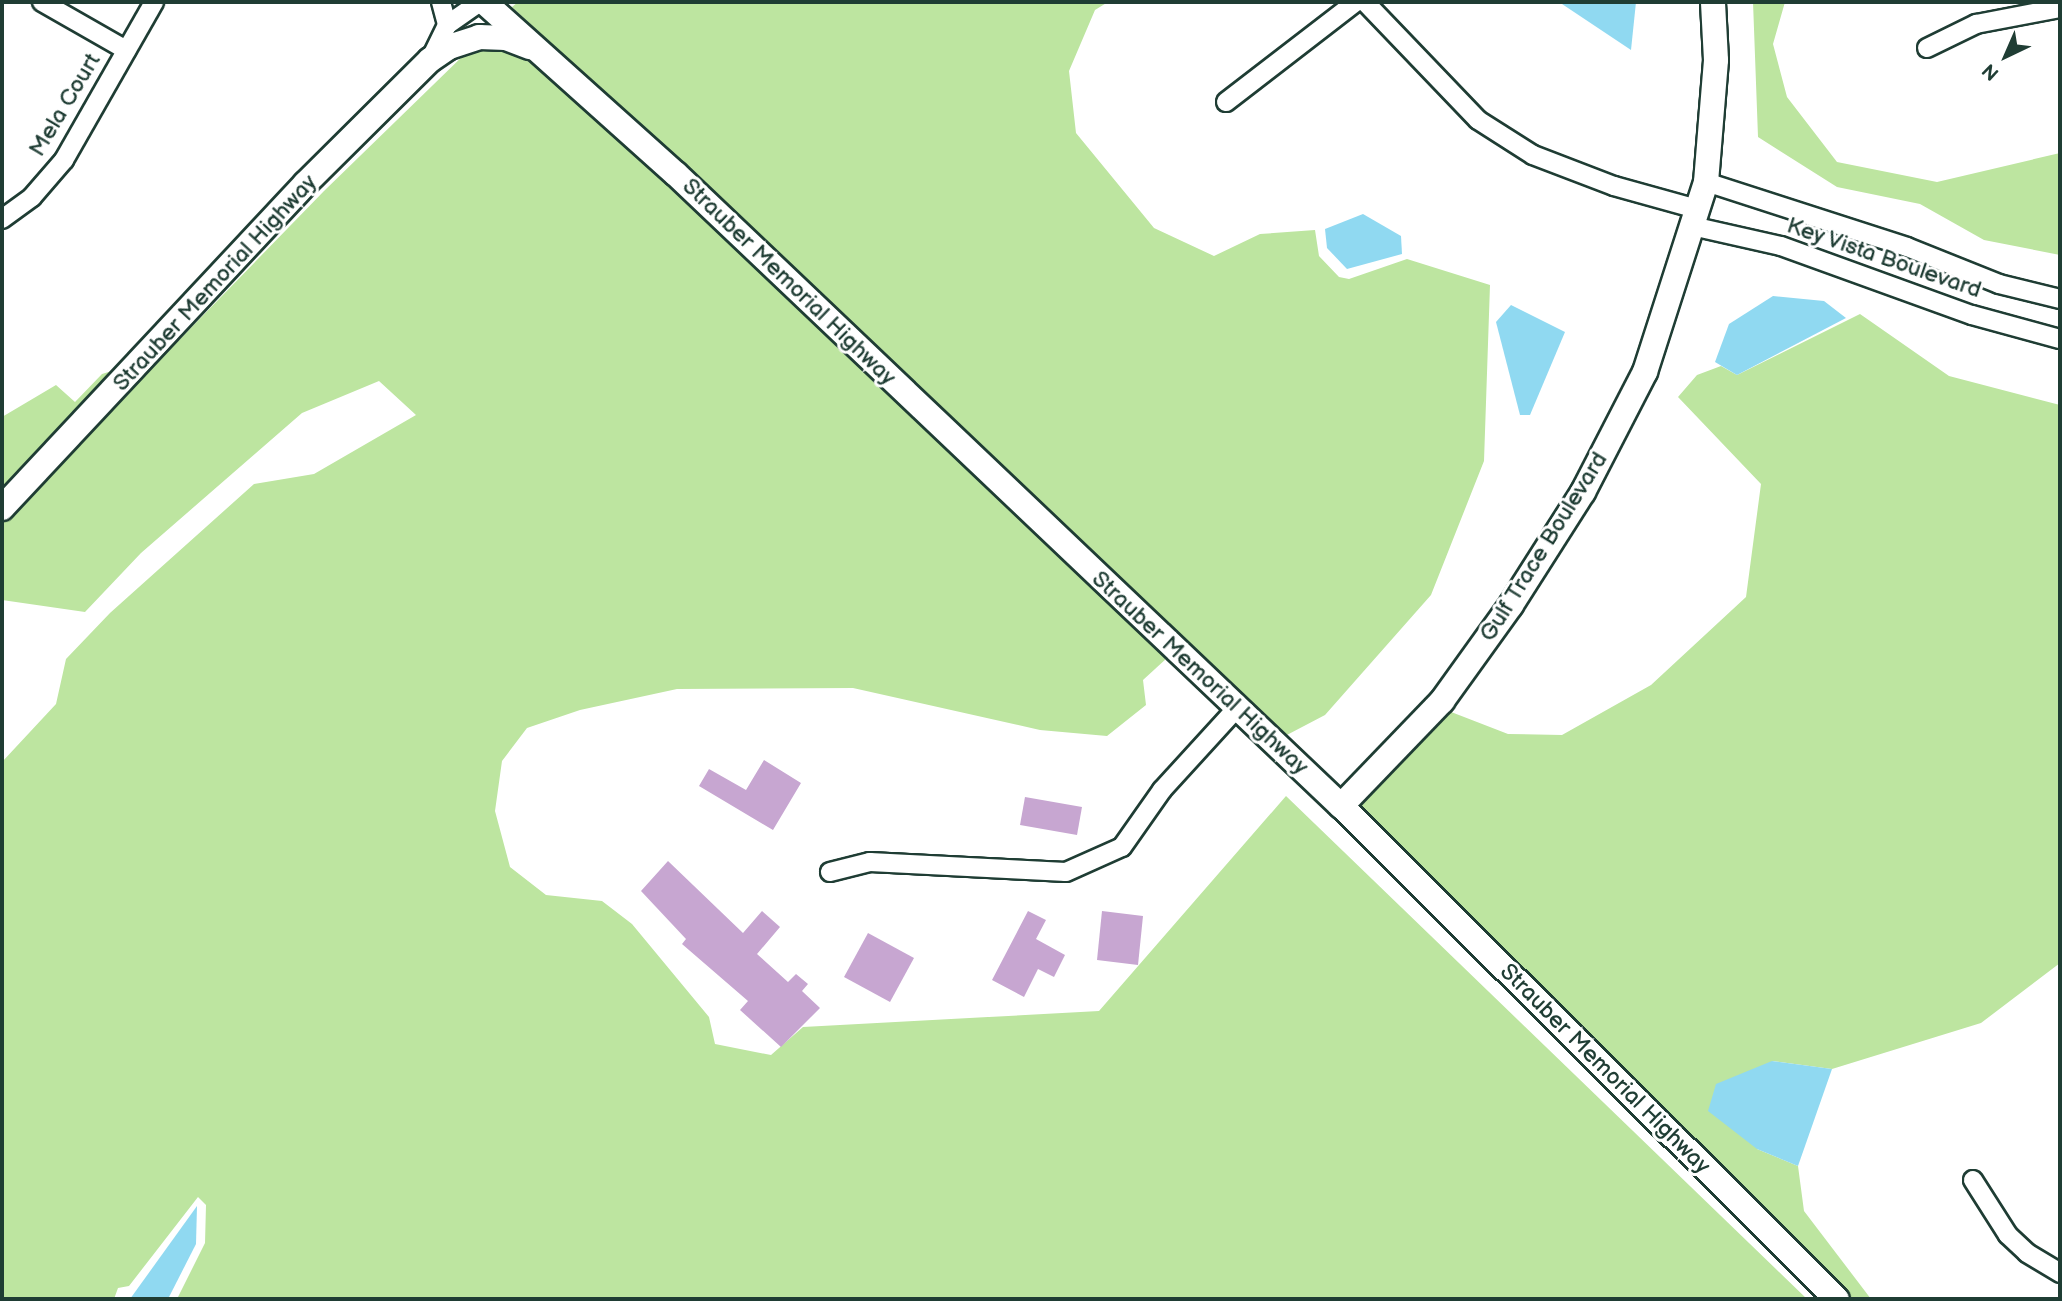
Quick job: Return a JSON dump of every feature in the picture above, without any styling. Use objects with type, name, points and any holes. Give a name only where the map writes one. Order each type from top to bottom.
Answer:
[{"type":"street","points":[[42,2],[126,50]]},
{"type":"street","name":"Mela Court","points":[[2,219],[54,173],[154,2]]},
{"type":"street","points":[[441,2],[447,26]]},
{"type":"street","name":"Strauber Memorial Highway","points":[[430,60],[447,26],[482,2],[550,59],[1341,806],[1837,1299]]},
{"type":"street","points":[[1226,102],[1356,2]]},
{"type":"street","name":"Key Vista Boulevard","points":[[1365,2],[1478,120],[1533,155],[1695,218],[1781,246],[1972,316],[2060,339]]},
{"type":"street","name":"Gulf Trace Boulevard","points":[[1341,806],[1442,701],[1511,605],[1583,492],[1645,372],[1706,182],[1716,60],[1713,2]]},
{"type":"street","points":[[1927,48],[1976,24],[2060,8]]},
{"type":"street","name":"Strauber Memorial Highway","points":[[2,508],[305,184],[430,60],[466,40],[493,36],[520,42],[550,59]]},
{"type":"street","name":"Key Vista Boulevard","points":[[1706,182],[1907,247],[1999,284],[2060,299]]},
{"type":"street","points":[[830,872],[870,862],[1066,872],[1122,847],[1162,790],[1236,709]]},
{"type":"street","points":[[1973,1180],[2008,1234],[2027,1253],[2060,1273]]},
{"type":"green space","points":[[518,2],[1108,2],[1095,10],[1069,71],[1076,133],[1154,228],[1214,256],[1260,234],[1315,230],[1319,256],[1339,277],[1349,279],[1407,259],[1490,285],[1484,461],[1431,595],[1325,715],[1283,737],[512,7]]},
{"type":"green space","points":[[1753,2],[1785,2],[1773,44],[1787,97],[1837,162],[1937,182],[2060,153],[2060,255],[1984,240],[1920,204],[1837,187],[1758,137]]},
{"type":"green space","points":[[491,46],[544,68],[1167,658],[1143,680],[1146,705],[1107,736],[1040,730],[853,688],[677,689],[580,710],[527,728],[502,761],[495,811],[510,867],[546,895],[602,901],[632,924],[709,1017],[715,1044],[771,1055],[803,1027],[1099,1011],[1286,796],[1807,1299],[177,1299],[205,1243],[206,1205],[198,1197],[129,1286],[118,1288],[114,1299],[2,1299],[2,762],[56,704],[66,659],[110,613],[254,484],[314,474],[416,415],[379,381],[302,413],[141,553],[85,612],[2,600],[2,522],[324,191],[469,50]]},
{"type":"green space","points":[[1860,314],[1949,376],[2060,405],[2060,963],[1981,1023],[1832,1069],[1772,1061],[1757,1149],[1798,1166],[1804,1211],[1871,1299],[1853,1299],[1355,805],[1446,710],[1508,734],[1562,735],[1651,685],[1746,597],[1761,484],[1678,397],[1697,375],[1721,366],[1737,375]]},
{"type":"green space","points":[[121,368],[2,493],[2,417],[56,385],[75,402],[102,374]]},
{"type":"water","points":[[1559,2],[1636,2],[1631,50]]},
{"type":"water","points":[[1363,214],[1401,236],[1402,254],[1347,269],[1327,248],[1325,229]]},
{"type":"water","points":[[1773,296],[1824,301],[1846,318],[1737,375],[1715,362],[1729,324]]},
{"type":"water","points":[[1511,305],[1565,332],[1530,415],[1520,415],[1496,322]]},
{"type":"water","points":[[1772,1061],[1832,1069],[1798,1166],[1757,1149],[1708,1111],[1716,1084]]},
{"type":"water","points":[[197,1206],[196,1244],[168,1299],[130,1299]]},
{"type":"building","points":[[764,760],[801,783],[773,830],[699,786],[709,769],[746,790]]},
{"type":"building","points":[[1025,797],[1082,807],[1077,835],[1020,825]]},
{"type":"building","points":[[668,861],[743,933],[762,911],[780,927],[757,954],[788,982],[796,974],[808,984],[802,991],[820,1008],[781,1047],[740,1010],[748,1001],[682,944],[686,939],[641,891]]},
{"type":"building","points":[[1028,911],[1046,920],[1036,939],[1065,955],[1054,977],[1038,969],[1024,997],[992,980]]},
{"type":"building","points":[[1102,911],[1143,916],[1138,965],[1097,960]]},
{"type":"building","points":[[868,933],[914,958],[890,1002],[844,977]]}]
